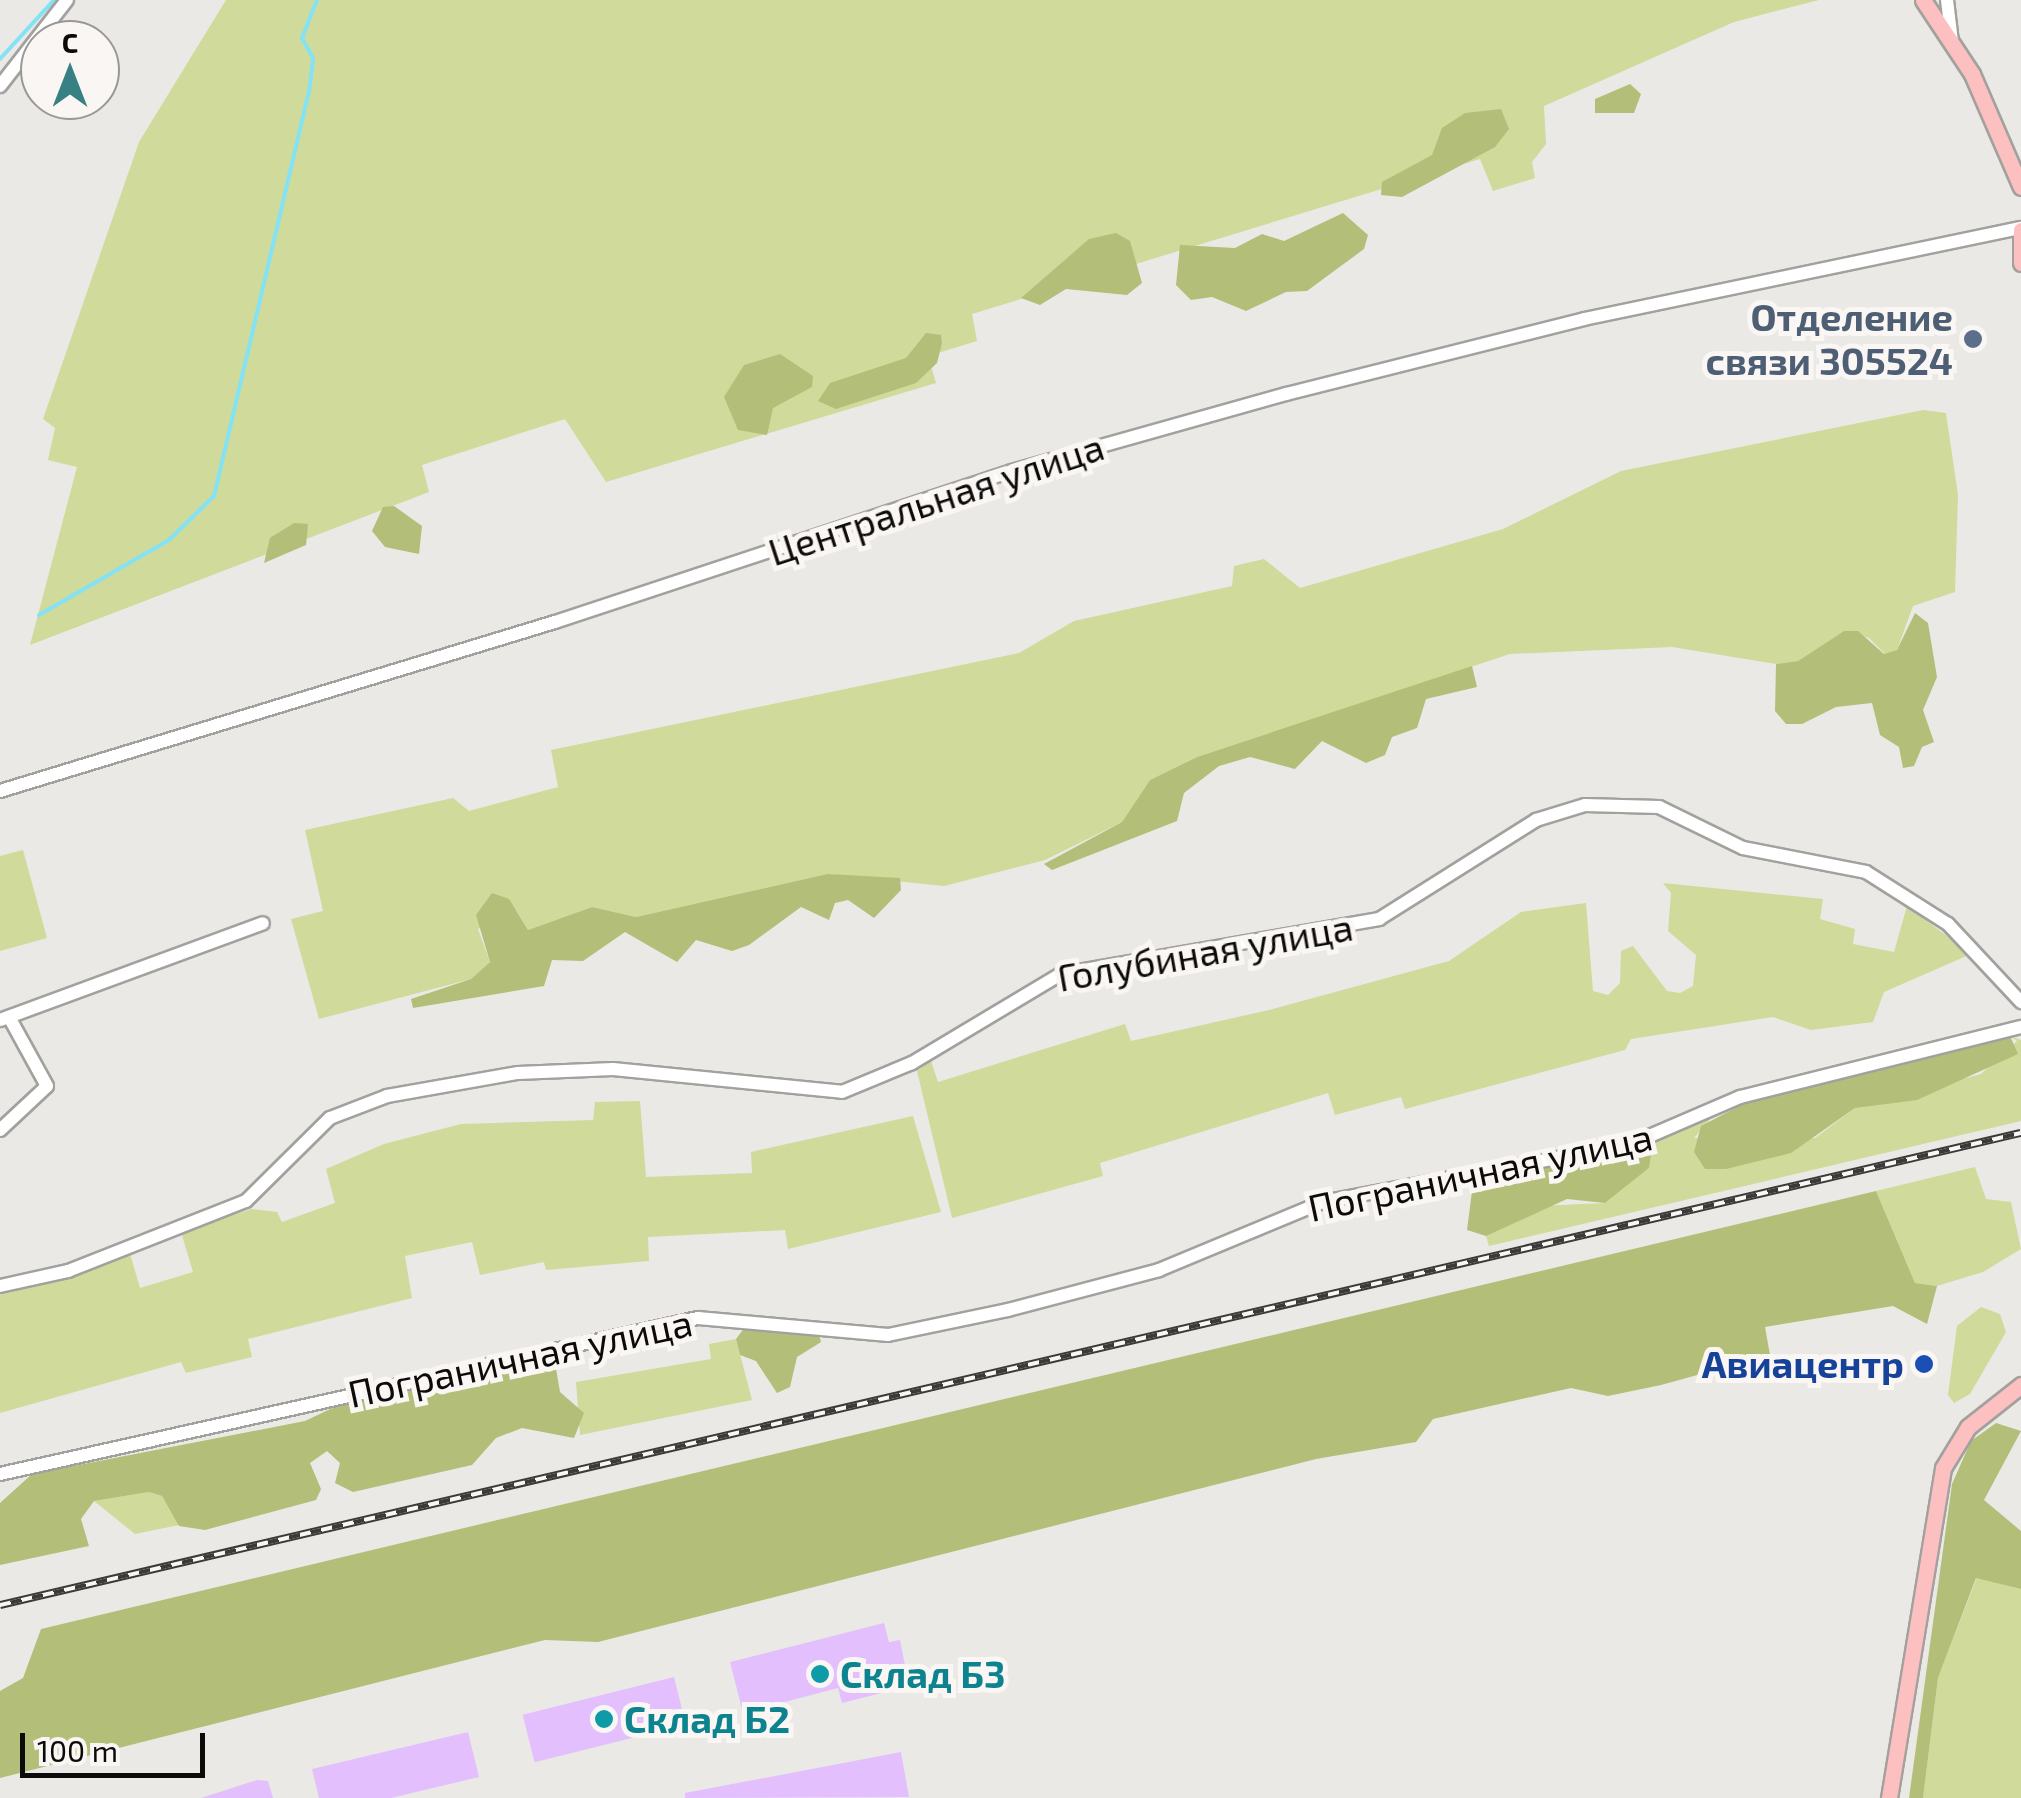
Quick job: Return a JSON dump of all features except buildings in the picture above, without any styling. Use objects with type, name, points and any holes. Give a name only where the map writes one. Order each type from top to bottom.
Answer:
[{"type":"main road","points":[[1923,0],[1952,42],[2021,186]]},
{"type":"main road","points":[[2019,258],[2021,229]]},
{"type":"main road","points":[[1889,1798],[1943,1468],[1968,1427],[2021,1385]]},
{"type":"street","points":[[0,86],[68,0]]},
{"type":"street","points":[[1947,0],[1952,42]]},
{"type":"street","name":"Центральная улица","points":[[0,791],[556,622],[1030,466],[1566,324],[1886,256],[1989,240],[2021,229]]},
{"type":"street","points":[[1989,240],[2019,258]]},
{"type":"street","name":"Голубиная улица","points":[[0,1286],[68,1270],[135,1238],[246,1200],[330,1118],[386,1096],[518,1073],[596,1069],[842,1092],[912,1063],[1060,974],[1380,920],[1536,820],[1585,805],[1659,808],[1743,848],[1866,872],[1948,924],[2021,1002]]},
{"type":"street","points":[[0,1130],[46,1086],[4,1018],[263,923]]},
{"type":"street","name":"Пограничная улица","points":[[0,1474],[698,1318],[888,1335],[1008,1310],[1159,1270],[1322,1202],[1631,1144],[1740,1097],[2021,1027]]},
{"type":"green space","points":[[226,0],[1819,0],[1734,22],[1544,106],[1546,144],[1532,162],[1535,178],[1493,191],[1480,159],[972,314],[977,341],[928,356],[936,383],[606,482],[565,419],[422,465],[429,492],[30,645],[77,467],[48,460],[55,428],[43,419],[139,142]]},
{"type":"green space","points":[[1630,84],[1641,94],[1634,113],[1595,113],[1595,99]]},
{"type":"green space","points":[[1501,109],[1509,129],[1495,147],[1402,197],[1381,195],[1382,182],[1432,155],[1442,128],[1465,113]]},
{"type":"green space","points":[[1343,213],[1368,235],[1364,249],[1307,291],[1286,292],[1246,311],[1212,297],[1191,300],[1176,285],[1180,245],[1235,248],[1262,234],[1284,241]]},
{"type":"green space","points":[[1116,233],[1130,241],[1142,283],[1127,295],[1066,289],[1040,305],[1021,298],[1089,239]]},
{"type":"green space","points":[[926,333],[941,335],[942,343],[937,363],[916,383],[836,409],[818,401],[830,383],[906,358]]},
{"type":"green space","points":[[780,354],[813,376],[812,387],[773,408],[767,435],[738,430],[724,397],[744,365]]},
{"type":"green space","points":[[1923,410],[1946,413],[1958,495],[1955,592],[1913,606],[1897,650],[1885,654],[1869,638],[1844,631],[1798,661],[1776,664],[1672,647],[1510,654],[1197,757],[1150,780],[1122,822],[1045,860],[944,886],[827,874],[636,917],[592,907],[528,930],[516,910],[478,929],[490,962],[471,979],[319,1019],[291,919],[323,911],[305,830],[453,798],[469,811],[558,787],[551,750],[1019,653],[1074,621],[1232,586],[1234,566],[1264,559],[1300,588],[1503,529],[1621,471]]},
{"type":"green space","points":[[394,506],[422,526],[419,554],[385,547],[372,531],[383,507]]},
{"type":"green space","points":[[294,523],[308,524],[306,545],[264,563],[270,538]]},
{"type":"green space","points":[[1915,613],[1928,623],[1937,677],[1923,710],[1934,742],[1922,747],[1914,766],[1903,768],[1899,747],[1880,735],[1872,703],[1836,707],[1802,724],[1786,724],[1775,711],[1776,664],[1798,661],[1844,631],[1858,631],[1884,654],[1897,650]]},
{"type":"green space","points":[[1472,666],[1477,687],[1426,699],[1417,728],[1392,737],[1385,755],[1366,763],[1322,741],[1295,769],[1250,757],[1219,766],[1184,793],[1177,821],[1052,870],[1044,864],[1122,822],[1150,780],[1197,757]]},
{"type":"green space","points":[[23,850],[47,938],[0,951],[0,856]]},
{"type":"green space","points":[[827,874],[900,878],[901,890],[874,918],[848,900],[835,903],[829,920],[801,907],[749,945],[732,951],[696,940],[677,962],[625,932],[583,961],[552,960],[544,986],[413,1008],[411,999],[471,979],[490,962],[476,915],[492,893],[509,899],[528,930],[592,907],[636,917]]},
{"type":"green space","points":[[1663,883],[1823,899],[1820,919],[1855,929],[1853,944],[1894,952],[1907,906],[1971,954],[1884,992],[1873,1022],[1811,1030],[1773,1017],[1631,1039],[1625,1050],[1405,1109],[1401,1097],[1335,1115],[1328,1093],[1100,1163],[1103,1176],[952,1218],[917,1071],[931,1061],[938,1082],[1125,1024],[1131,1041],[1269,1010],[1449,961],[1521,912],[1586,903],[1593,991],[1608,995],[1620,983],[1621,951],[1633,946],[1667,991],[1680,993],[1693,986],[1696,955],[1668,931],[1671,893]]},
{"type":"green space","points":[[2010,1036],[2021,1040],[2021,1121],[1489,1246],[1486,1236],[1539,1206],[1605,1203],[1649,1168],[1638,1149],[1714,1115],[1694,1138],[1815,1138],[1855,1108],[1981,1074],[2017,1041]]},
{"type":"green space","points":[[2010,1036],[2018,1054],[1917,1100],[1855,1108],[1791,1153],[1726,1169],[1705,1169],[1694,1152],[1701,1126],[1745,1103]]},
{"type":"green space","points":[[640,1101],[646,1177],[752,1173],[751,1152],[913,1116],[941,1212],[788,1249],[785,1230],[648,1237],[649,1261],[546,1270],[544,1262],[480,1275],[472,1242],[405,1256],[412,1298],[248,1339],[252,1357],[186,1373],[181,1362],[0,1413],[0,1291],[80,1273],[129,1250],[140,1288],[193,1272],[181,1232],[251,1209],[277,1212],[282,1222],[335,1203],[326,1169],[384,1144],[461,1124],[593,1120],[595,1102]]},
{"type":"green space","points":[[1638,1149],[1651,1154],[1649,1168],[1605,1203],[1567,1199],[1486,1236],[1467,1230],[1472,1191],[1502,1172]]},
{"type":"green space","points":[[1975,1167],[1986,1199],[2011,1202],[2021,1249],[1983,1272],[1937,1286],[1915,1283],[1876,1191]]},
{"type":"green space","points":[[1876,1191],[1915,1283],[1937,1286],[1927,1324],[1893,1306],[1765,1327],[1770,1355],[1661,1385],[1608,1396],[1571,1388],[1433,1419],[1416,1442],[1316,1459],[598,1642],[545,1640],[0,1778],[0,1691],[23,1678],[41,1629]]},
{"type":"green space","points":[[1981,1307],[2000,1314],[2006,1332],[1970,1394],[1954,1403],[1948,1395],[1957,1326]]},
{"type":"green space","points":[[745,1327],[819,1335],[821,1342],[797,1357],[790,1387],[777,1393],[756,1361],[740,1355],[736,1339]]},
{"type":"green space","points":[[736,1339],[752,1400],[580,1435],[576,1382],[711,1359],[709,1344]]},
{"type":"green space","points":[[533,1359],[555,1363],[560,1392],[584,1413],[574,1438],[522,1428],[496,1438],[472,1465],[353,1492],[335,1483],[340,1463],[327,1451],[310,1463],[321,1489],[316,1500],[205,1530],[179,1526],[162,1496],[149,1492],[94,1501],[81,1519],[89,1546],[0,1565],[0,1503],[32,1474],[305,1421],[345,1402]]},
{"type":"green space","points":[[1996,1423],[2021,1431],[1984,1500],[2021,1531],[2021,1589],[1976,1578],[1938,1678],[1923,1798],[1909,1798],[1952,1484],[1971,1441]]},
{"type":"green space","points":[[149,1492],[162,1496],[179,1525],[135,1534],[94,1501]]},
{"type":"green space","points":[[1977,1577],[2021,1589],[2021,1798],[1923,1798],[1938,1678]]},
{"type":"waterway","points":[[0,59],[54,0]]},
{"type":"waterway","points":[[39,615],[169,540],[214,496],[309,92],[313,58],[302,38],[317,0]]},
{"type":"railway","points":[[0,1605],[2021,1133]]},
{"type":"place","name":"Отделение связи 305524","points":[[1973,339]]},
{"type":"place","name":"Авиацентр","points":[[1924,1364]]},
{"type":"place","name":"Склад Б3","points":[[820,1674]]},
{"type":"place","name":"Склад Б2","points":[[604,1719]]}]
